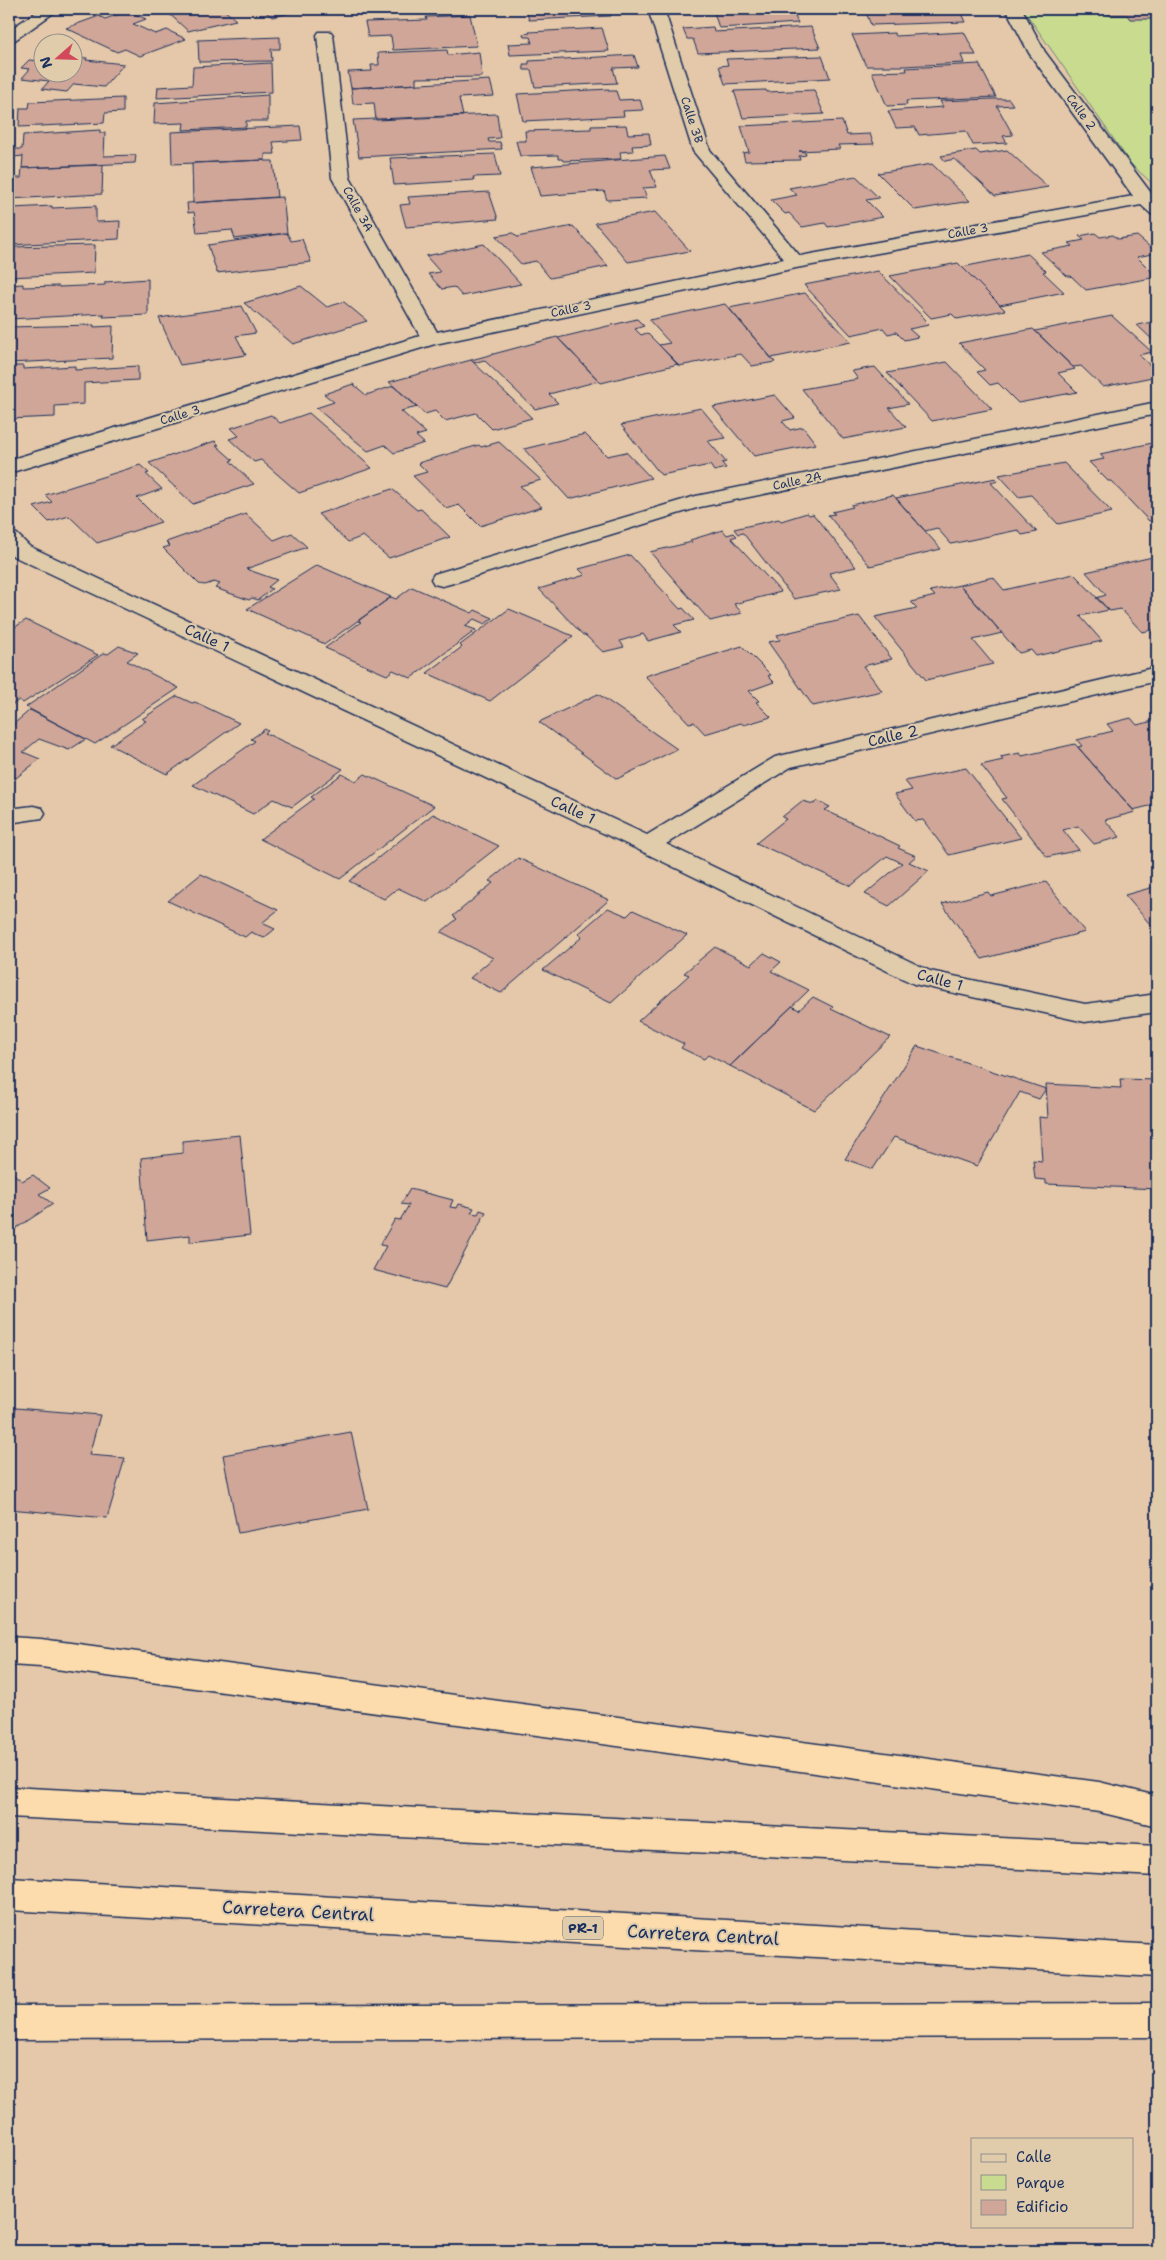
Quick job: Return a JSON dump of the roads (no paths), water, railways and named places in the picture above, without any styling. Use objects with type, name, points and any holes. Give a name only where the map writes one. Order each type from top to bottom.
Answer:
[{"type":"highway","points":[[9,1651],[51,1654],[1089,1796],[1157,1811]]},
{"type":"highway","points":[[9,1802],[1157,1861]]},
{"type":"highway","name":"Carretera Central","points":[[9,1894],[1157,1961]]},
{"type":"highway","points":[[9,2023],[1157,2020]]},
{"type":"street","points":[[9,37],[51,9]]},
{"type":"street","name":"Calle 3B","points":[[656,9],[702,151],[796,262]]},
{"type":"street","name":"Calle 2","points":[[1014,9],[1037,53],[1151,205]]},
{"type":"street","name":"Calle 3A","points":[[325,35],[341,178],[431,338]]},
{"type":"street","name":"Calle 3","points":[[9,467],[431,338],[796,262],[1151,205]]},
{"type":"street","name":"Calle 2A","points":[[442,579],[696,502],[1157,408]]},
{"type":"street","name":"Calle 1","points":[[9,539],[21,551],[648,845],[923,978],[1085,1013],[1157,1003]]},
{"type":"street","name":"Calle 2","points":[[648,845],[783,762],[1157,674]]},
{"type":"street","points":[[9,816],[33,813]]}]
